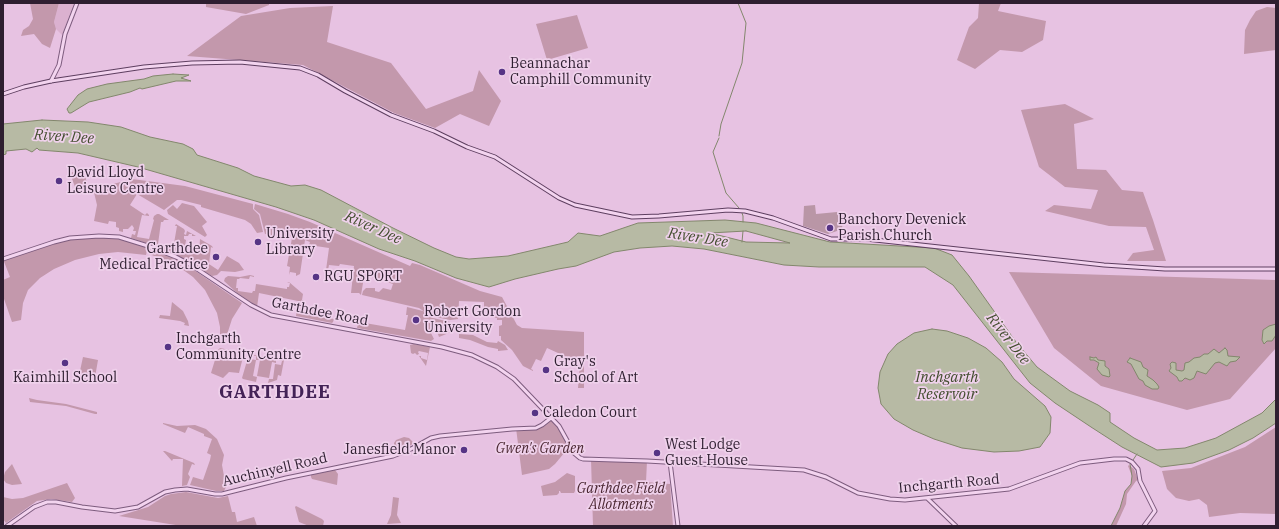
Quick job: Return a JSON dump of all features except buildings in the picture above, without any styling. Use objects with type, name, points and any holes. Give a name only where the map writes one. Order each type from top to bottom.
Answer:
[{"type":"street","points":[[51,81],[60,60],[65,34],[77,3]]},
{"type":"street","points":[[3,94],[24,87],[51,81],[144,67],[192,63],[240,62],[300,68],[318,75],[391,115],[434,131],[467,148],[495,157],[559,198],[575,205],[632,217],[744,211],[773,218],[831,239],[866,239],[1104,265],[1165,269],[1276,269]]},
{"type":"street","name":"Garthdee Road","points":[[3,258],[70,238],[114,236],[159,249],[186,262],[251,305],[271,315],[446,348],[477,357],[493,364],[507,373],[530,395],[563,431],[574,453],[583,459]]},
{"type":"street","name":"Auchinyell Road","points":[[7,526],[34,507],[47,502],[115,511],[138,507],[165,492],[175,490],[186,489],[222,494],[290,477],[393,456],[411,449],[431,438],[512,429],[536,428],[551,418]]},
{"type":"street","name":"Inchgarth Road","points":[[583,459],[670,462],[804,470],[826,477],[849,489],[868,495],[906,500],[1008,489],[1080,463],[1126,459],[1132,462],[1138,469],[1140,481],[1155,511],[1144,526]]},
{"type":"street","points":[[670,462],[678,526]]},
{"type":"street","points":[[927,498],[956,526]]},
{"type":"shaded area","points":[[59,3],[74,3],[62,35],[56,29],[54,22]]},
{"type":"shaded area","points":[[815,205],[816,214],[837,212],[844,214],[842,228],[828,234],[803,226],[804,206]]},
{"type":"green space","points":[[30,3],[59,3],[54,22],[56,29],[50,48],[42,44],[34,34],[21,36],[23,30],[29,26],[33,19]]},
{"type":"green space","points":[[206,3],[269,3],[269,5],[246,14],[206,7]]},
{"type":"green space","points":[[979,3],[1001,3],[998,11],[1046,21],[1043,40],[1022,52],[1000,50],[975,69],[957,60],[969,27],[978,18]]},
{"type":"green space","points":[[333,6],[327,42],[391,63],[426,109],[473,91],[479,70],[501,101],[489,126],[460,114],[435,128],[394,113],[303,65],[187,56],[241,16],[290,8]]},
{"type":"green space","points":[[1267,7],[1276,8],[1276,50],[1244,54],[1245,30],[1256,11]]},
{"type":"green space","points":[[577,15],[588,48],[547,60],[536,24]]},
{"type":"green space","points":[[1065,104],[1094,119],[1074,124],[1077,169],[1106,170],[1122,190],[1143,192],[1166,261],[1127,261],[1133,253],[1154,250],[1146,227],[1109,226],[1045,211],[1054,205],[1091,209],[1098,190],[1065,187],[1039,167],[1021,110]]},
{"type":"green space","points":[[83,169],[87,183],[75,187],[70,173]]},
{"type":"green space","points":[[132,179],[185,186],[253,204],[253,209],[259,215],[263,232],[257,233],[251,224],[245,220],[181,200],[177,200],[164,210],[137,194],[130,205],[145,215],[147,213],[149,215],[149,216],[142,215],[137,237],[149,239],[154,216],[159,214],[169,220],[164,220],[161,222],[158,244],[173,249],[177,226],[175,226],[176,224],[184,229],[184,234],[186,235],[187,231],[196,236],[189,234],[188,236],[184,236],[184,239],[186,240],[184,252],[199,254],[200,239],[213,248],[211,247],[209,264],[218,270],[227,256],[239,263],[244,270],[235,272],[221,271],[217,275],[212,276],[169,251],[131,238],[132,234],[135,235],[136,231],[133,231],[134,228],[132,225],[128,229],[123,229],[123,232],[119,231],[119,228],[116,227],[116,222],[109,221],[108,224],[94,221],[97,205],[92,184],[113,184]]},
{"type":"green space","points":[[182,203],[194,206],[207,222],[202,226],[207,235],[205,237],[168,214],[167,210],[173,205],[177,209]]},
{"type":"green space","points":[[255,204],[310,222],[410,266],[412,263],[420,265],[480,291],[502,297],[517,325],[522,328],[584,332],[584,388],[578,388],[580,363],[547,348],[541,361],[536,359],[531,369],[533,371],[523,366],[512,350],[501,340],[501,336],[499,336],[499,326],[502,325],[502,320],[497,320],[497,318],[490,317],[490,308],[484,307],[484,302],[459,301],[458,319],[450,320],[431,316],[419,308],[362,295],[366,288],[375,288],[375,291],[379,292],[383,288],[391,290],[393,284],[372,277],[364,277],[361,295],[359,293],[351,293],[354,266],[340,264],[339,266],[329,265],[328,270],[326,270],[329,248],[309,245],[310,242],[305,240],[300,274],[296,276],[296,273],[290,272],[289,275],[290,267],[287,266],[292,238],[265,234],[260,214],[254,209]]},
{"type":"green space","points":[[114,236],[148,246],[146,255],[118,252],[99,254],[75,260],[54,269],[40,278],[28,290],[23,303],[21,320],[12,322],[3,296],[3,280],[10,277],[3,259],[62,240]]},
{"type":"green space","points":[[150,249],[165,254],[188,266],[242,303],[232,319],[224,344],[220,343],[220,327],[217,313],[205,290],[193,277],[175,264],[149,254],[148,252]]},
{"type":"green space","points":[[1009,272],[1276,280],[1276,348],[1230,399],[1187,410],[1101,386],[1054,348]]},
{"type":"green space","points":[[250,275],[254,277],[250,276],[249,279],[237,279],[236,288],[238,288],[238,291],[252,293],[255,291],[256,284],[287,289],[290,283],[287,282],[289,282],[303,294],[302,300],[304,301],[304,307],[316,307],[315,316],[334,319],[333,322],[296,316],[298,301],[259,293],[257,307],[237,293],[224,281],[228,276],[240,277]]},
{"type":"green space","points":[[172,302],[183,311],[189,326],[184,325],[185,323],[180,321],[159,318],[160,315],[170,316]]},
{"type":"green space","points":[[407,307],[423,311],[433,318],[450,322],[449,327],[457,327],[456,330],[439,337],[437,331],[431,333],[434,339],[431,341],[357,328],[359,319],[365,320],[365,323],[405,330],[408,315],[406,315]]},
{"type":"green space","points":[[459,334],[473,335],[487,342],[497,343],[498,341],[505,345],[508,350],[498,351],[498,349],[459,338]]},
{"type":"green space","points":[[414,344],[430,347],[426,366],[419,356],[427,360],[428,353],[419,351],[419,354],[417,355],[415,353],[411,353],[410,345]]},
{"type":"green space","points":[[220,348],[244,353],[239,373],[229,372],[223,378],[211,373],[218,350]]},
{"type":"green space","points":[[249,354],[284,360],[281,376],[278,375],[277,380],[268,383],[269,379],[273,379],[275,364],[281,365],[282,361],[276,360],[276,363],[272,362],[269,378],[257,376],[260,360],[256,360],[253,376],[257,377],[256,382],[243,379],[242,378]],"holes":[[[251,355],[256,356],[256,360],[250,359]]]},
{"type":"green space","points":[[83,357],[98,360],[94,383],[78,380]]},
{"type":"green space","points":[[29,398],[66,404],[97,412],[97,414],[66,406],[30,402]]},
{"type":"green space","name":"Gwen's Garden","points":[[551,418],[559,426],[570,446],[549,469],[522,475],[516,428],[536,428]]},
{"type":"green space","points":[[163,423],[177,426],[195,425],[206,429],[217,439],[224,455],[222,465],[226,487],[224,491],[216,491],[190,485],[193,477],[203,480],[210,460],[211,455],[207,453],[212,439],[188,427],[185,433]]},
{"type":"green space","points":[[1276,427],[1276,514],[1240,513],[1209,517],[1207,505],[1199,499],[1189,501],[1176,498],[1167,489],[1162,471],[1191,468],[1245,447]]},
{"type":"green space","points":[[404,437],[409,438],[414,443],[405,449],[396,452],[394,451],[394,443],[396,440]]},
{"type":"green space","points":[[163,451],[194,463],[195,465],[192,464],[188,474],[190,477],[187,485],[182,486],[183,459],[173,459],[172,461]]},
{"type":"green space","name":"Garthdee Field Allotments","points":[[591,459],[647,461],[646,482],[670,484],[673,526],[593,526]]},
{"type":"green space","points":[[12,464],[22,484],[12,485],[6,483],[3,479],[5,472]]},
{"type":"green space","points":[[1129,465],[1134,469],[1138,480],[1127,494],[1126,504],[1116,526],[1111,526],[1120,508],[1125,491],[1131,484],[1132,476],[1128,466]]},
{"type":"green space","points":[[335,470],[338,474],[337,485],[312,479],[311,477],[311,475]]},
{"type":"green space","points":[[567,473],[575,476],[574,493],[561,493],[559,491],[557,495],[543,496],[541,486],[555,482]]},
{"type":"green space","points":[[67,483],[75,498],[72,502],[51,499],[37,501],[6,523],[3,519],[3,497],[12,499],[23,498]]},
{"type":"green space","points":[[186,492],[218,498],[228,496],[232,512],[235,512],[237,522],[254,517],[257,526],[182,526],[119,516],[148,507],[165,496]]},
{"type":"green space","points":[[393,497],[399,498],[397,515],[401,523],[387,524],[391,515]]},
{"type":"green space","points":[[296,506],[322,519],[324,521],[323,526],[309,526],[299,522]]},
{"type":"water","points":[[173,74],[189,75],[181,78],[191,81],[176,81],[142,89],[140,88],[130,92],[89,102],[71,113],[69,113],[67,109],[78,95],[87,89],[107,84]]},
{"type":"water","name":"River Dee","points":[[42,120],[88,122],[121,127],[150,137],[183,144],[193,149],[197,155],[238,168],[254,176],[291,186],[305,185],[321,190],[434,248],[456,257],[469,259],[508,256],[568,242],[578,233],[600,236],[638,223],[725,220],[756,223],[830,242],[934,248],[952,255],[969,276],[1016,342],[1037,367],[1070,391],[1098,405],[1110,413],[1110,422],[1134,438],[1157,450],[1185,448],[1216,438],[1262,413],[1276,399],[1276,423],[1253,438],[1229,450],[1193,463],[1161,467],[1122,447],[1055,403],[1030,383],[953,285],[925,267],[819,267],[784,265],[704,249],[672,246],[640,248],[614,252],[576,266],[515,279],[489,287],[456,278],[415,261],[379,249],[314,220],[276,207],[138,167],[78,153],[39,150],[37,148],[32,152],[26,149],[6,151],[6,154],[3,155],[3,124]],"holes":[[[746,231],[790,243],[746,242],[710,233]]]},
{"type":"water","points":[[1276,324],[1276,335],[1272,341],[1267,341],[1264,344],[1262,340],[1263,330]]},
{"type":"water","name":"Inchgarth Reservoir","points":[[932,329],[947,331],[968,338],[986,348],[1002,362],[1014,379],[1045,406],[1051,417],[1050,433],[1040,447],[1019,451],[994,452],[962,448],[934,439],[913,430],[894,419],[881,404],[878,388],[880,372],[888,354],[897,344],[914,333]]},
{"type":"water","points":[[1225,348],[1228,356],[1240,357],[1236,361],[1230,362],[1227,366],[1219,362],[1215,363],[1206,374],[1197,371],[1194,378],[1190,380],[1185,378],[1182,381],[1179,381],[1177,377],[1169,371],[1171,368],[1170,364],[1172,362],[1176,363],[1176,370],[1182,371],[1184,370],[1185,363],[1194,358],[1208,354],[1214,349],[1219,353]]},
{"type":"water","points":[[1090,357],[1096,357],[1098,360],[1105,361],[1105,366],[1109,369],[1109,377],[1102,375],[1097,369],[1099,363],[1094,360],[1090,360]]},
{"type":"water","points":[[1130,358],[1141,362],[1143,367],[1148,370],[1147,376],[1157,384],[1159,387],[1158,389],[1152,389],[1139,379],[1131,364],[1127,362]]},
{"type":"waterway","points":[[719,136],[721,124],[742,63],[746,23],[738,3]]},
{"type":"waterway","points":[[719,138],[713,152],[726,193],[739,208]]},
{"type":"waterway","points":[[742,213],[743,222]]},
{"type":"waterway","points":[[742,242],[743,231]]},
{"type":"waterway","points":[[1133,460],[1137,454]]},
{"type":"waterway","points":[[1111,526],[1120,508],[1125,491],[1131,484],[1132,476],[1130,464]]},
{"type":"place","name":"Beannachar Camphill Community","points":[[502,72]]},
{"type":"place","name":"David Lloyd Leisure Centre","points":[[59,181]]},
{"type":"place","name":"Banchory Devenick Parish Church","points":[[830,228]]},
{"type":"place","name":"University Library","points":[[258,242]]},
{"type":"place","name":"Garthdee Medical Practice","points":[[216,257]]},
{"type":"place","name":"RGU SPORT","points":[[316,277]]},
{"type":"place","name":"Robert Gordon University","points":[[416,320]]},
{"type":"place","name":"Inchgarth Community Centre","points":[[168,347]]},
{"type":"place","name":"Kaimhill School","points":[[65,363]]},
{"type":"place","name":"Gray's School of Art","points":[[546,370]]},
{"type":"place","name":"Caledon Court","points":[[535,413]]},
{"type":"place","name":"Janesfield Manor","points":[[464,450]]},
{"type":"place","name":"West Lodge Guest House","points":[[657,453]]},
{"type":"district","name":"GARTHDEE","points":[[275,393]]}]
